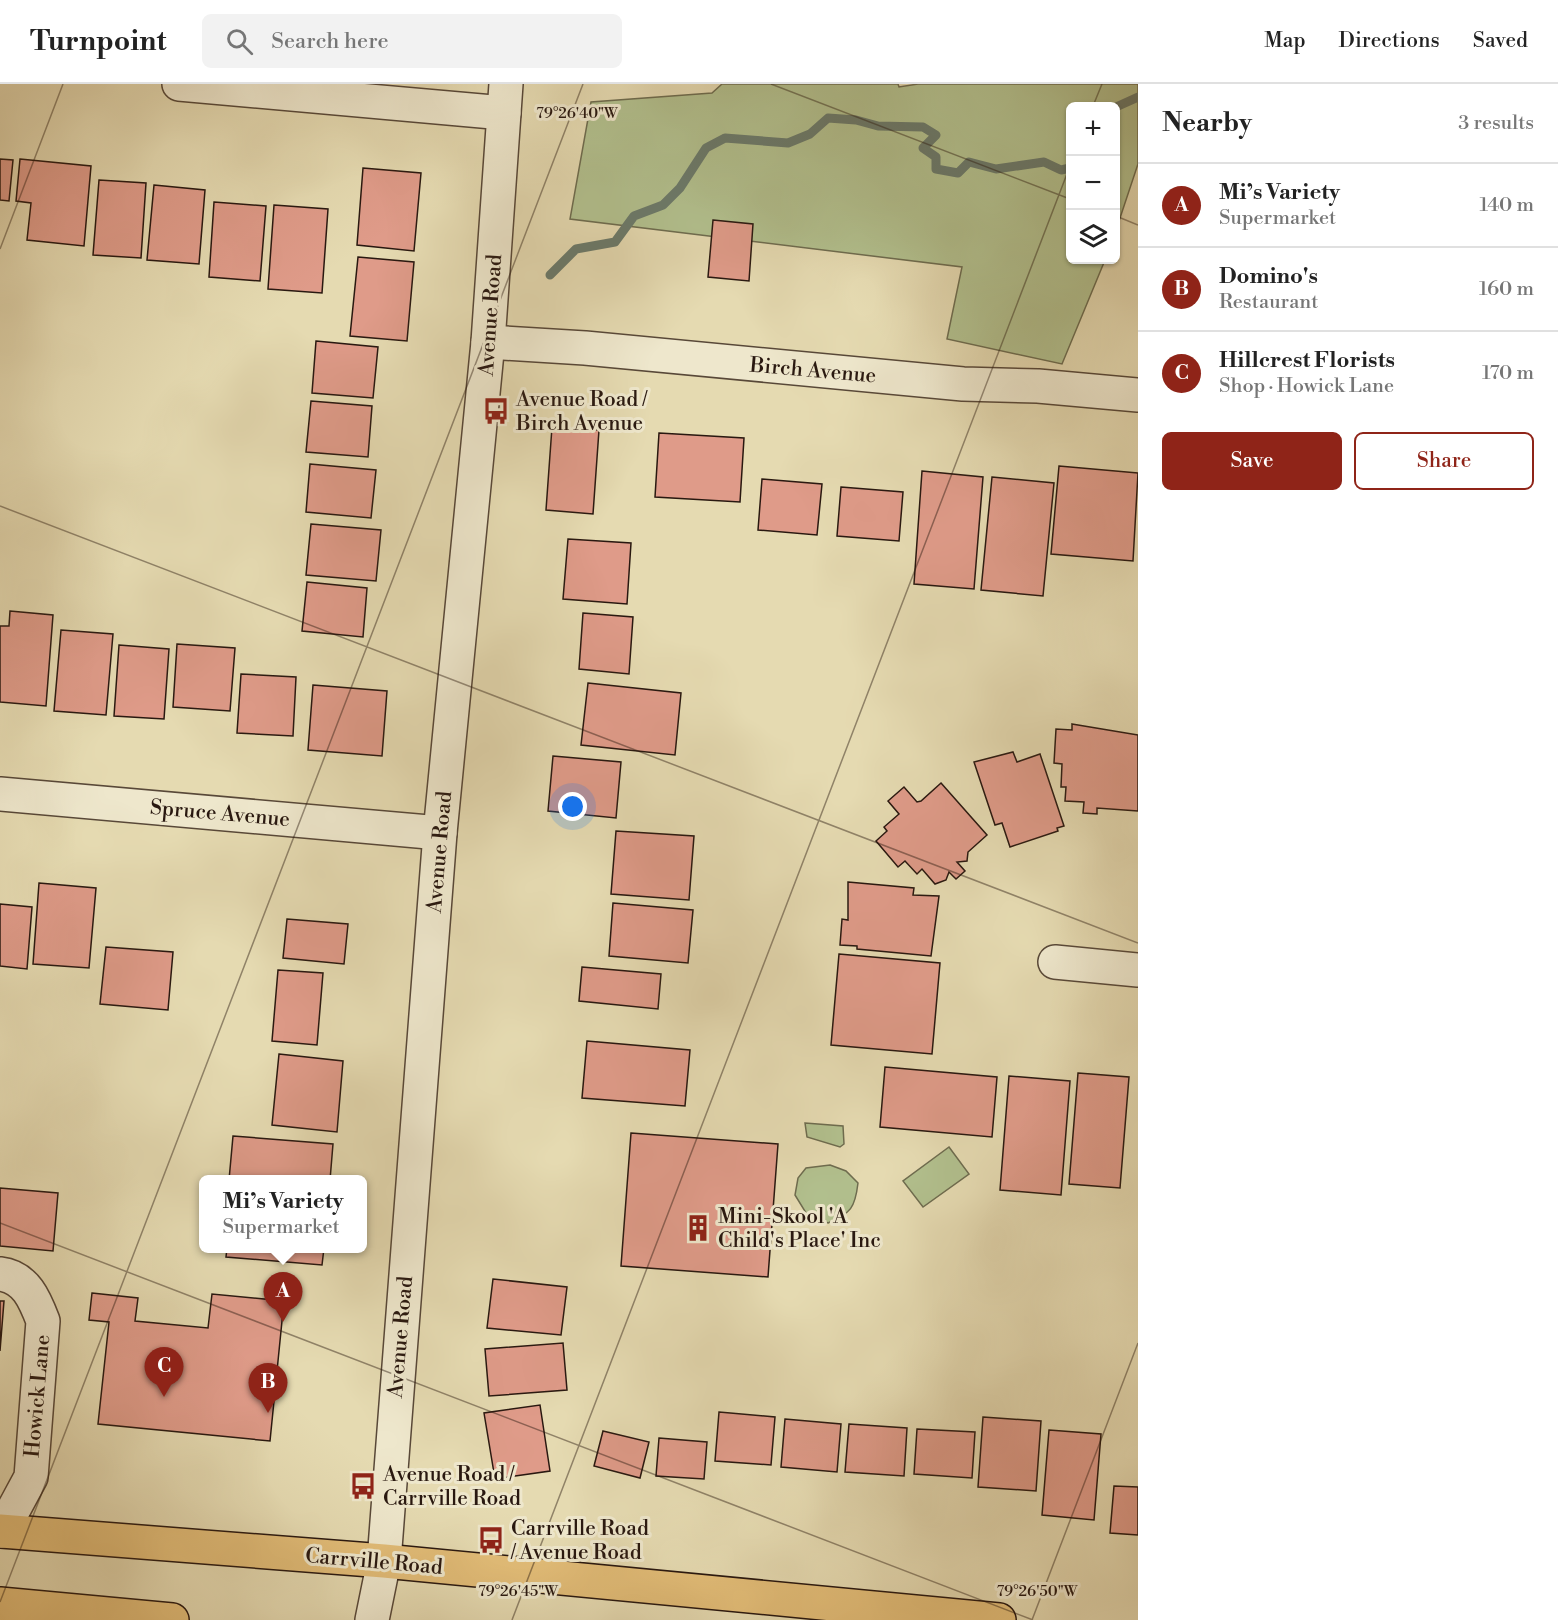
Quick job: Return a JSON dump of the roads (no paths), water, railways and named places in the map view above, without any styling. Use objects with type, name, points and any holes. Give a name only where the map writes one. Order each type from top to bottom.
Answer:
[{"type":"main road","name":"Carrville Road","points":[[1,1531],[384,1561],[929,1617],[999,1620]]},
{"type":"main road","points":[[0,1604],[172,1620]]},
{"type":"street","points":[[179,84],[505,99]]},
{"type":"street","name":"Avenue Road","points":[[372,1620],[384,1561],[440,832],[489,342],[505,99]]},
{"type":"street","name":"Birch Avenue","points":[[489,342],[585,348],[963,384],[1038,386],[1138,396]]},
{"type":"street","name":"Spruce Avenue","points":[[0,794],[440,832]]},
{"type":"street","points":[[1055,962],[1138,970]]},
{"type":"street","name":"Howick Lane","points":[[0,1274],[24,1284],[36,1300],[43,1321],[31,1477],[1,1531]]},
{"type":"waterway","points":[[1120,105],[1138,97]]},
{"type":"waterway","points":[[550,275],[576,249],[615,242],[634,216],[663,205],[680,188],[706,148],[725,138],[788,143],[810,134],[828,118],[856,120],[878,126],[923,127],[936,135],[923,148],[936,157],[936,169],[958,173],[969,162],[996,169],[1044,162],[1061,170],[1066,169]]},
{"type":"place","name":"Avenue Road / Birch Avenue","points":[[496,411]]},
{"type":"place","name":"Mini-Skool 'A Child's Place' Inc","points":[[698,1228]]},
{"type":"place","name":"Mi’s Variety","points":[[283,1322]]},
{"type":"place","name":"Hillcrest Florists","points":[[164,1397]]},
{"type":"place","name":"Domino's","points":[[268,1413]]},
{"type":"place","name":"Avenue Road / Carrville Road","points":[[363,1486]]},
{"type":"place","name":"Carrville Road / Avenue Road","points":[[491,1540]]}]
